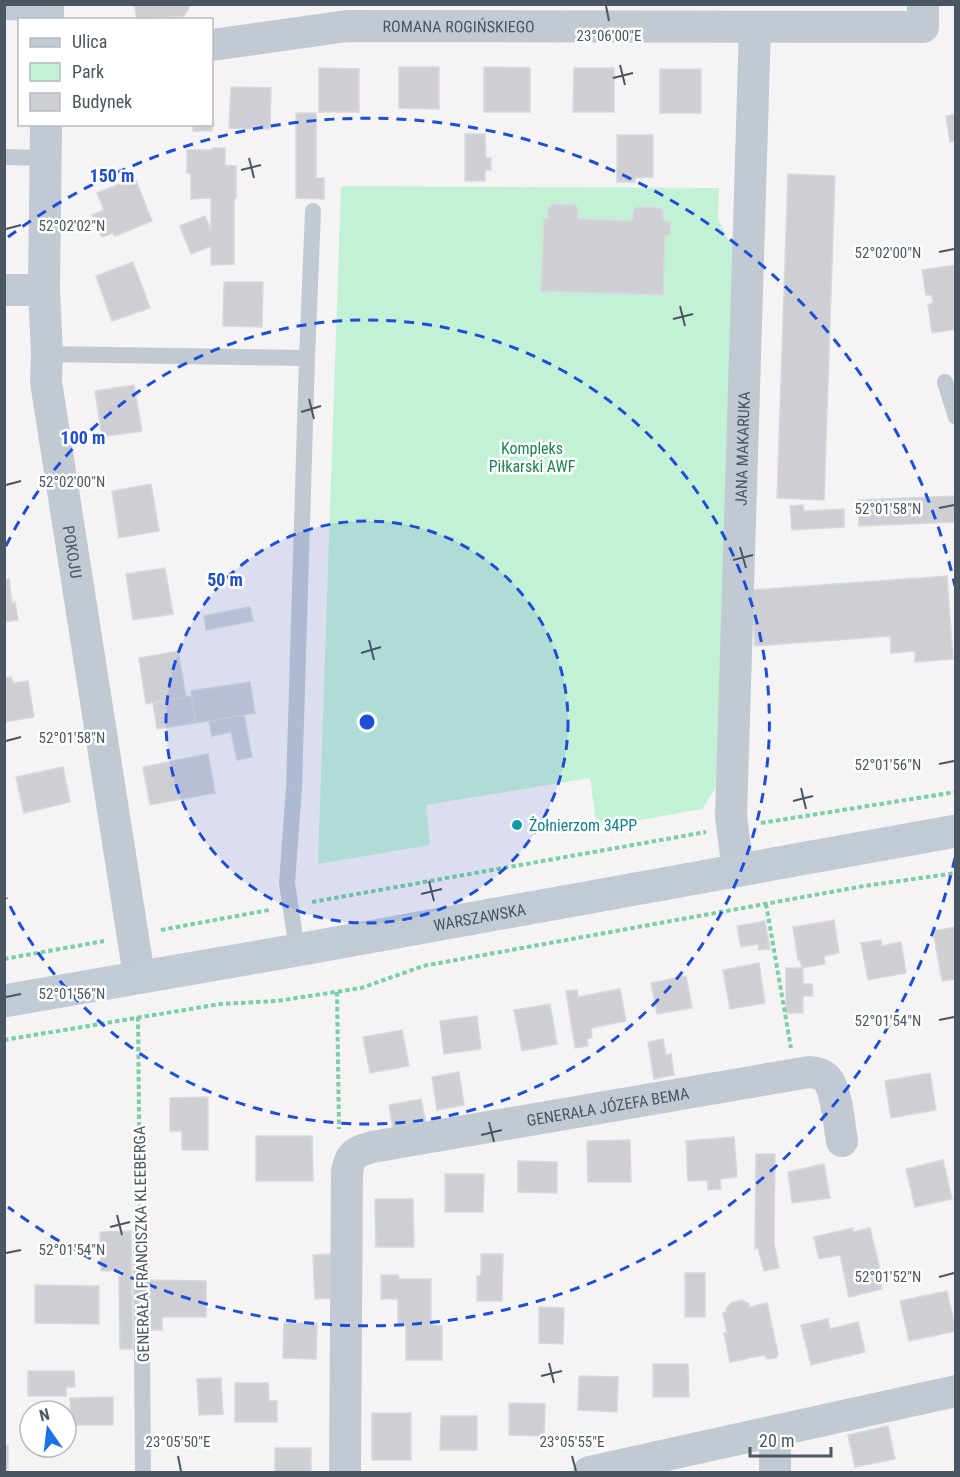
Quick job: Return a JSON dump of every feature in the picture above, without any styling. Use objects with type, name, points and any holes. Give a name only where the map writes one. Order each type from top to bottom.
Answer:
[{"type":"street","name":"ROMANA ROGIŃSKIEGO","points":[[213,45],[347,26],[754,27],[922,16]]},
{"type":"street","name":"JANA MAKARUKA","points":[[738,870],[731,817],[754,27]]},
{"type":"street","name":"POKOJU","points":[[46,126],[44,290],[46,382],[139,976]]},
{"type":"street","points":[[4,290],[44,290]]},
{"type":"street","name":"WARSZAWSKA","points":[[4,1001],[956,831]]},
{"type":"street","name":"GENERAŁA JÓZEFA BEMA","points":[[350,1159],[358,1151],[372,1147],[809,1072],[820,1073],[828,1079],[833,1091],[842,1141]]},
{"type":"street","points":[[345,1473],[347,1172],[350,1159]]},
{"type":"street","points":[[589,1473],[956,1391]]},
{"type":"street","points":[[775,1431],[775,1473]]},
{"type":"lane","points":[[4,12],[48,13]]},
{"type":"lane","points":[[4,157],[46,158]]},
{"type":"lane","points":[[297,950],[287,883],[294,787],[307,358],[314,211]]},
{"type":"lane","points":[[47,354],[307,358]]},
{"type":"lane","points":[[945,382],[956,417]]},
{"type":"lane","name":"GENERAŁA FRANCISZKA KLEEBERGA","points":[[141,1232],[143,1473]]},
{"type":"path","points":[[4,959],[732,828],[956,792]]},
{"type":"path","points":[[4,1040],[220,1004],[277,1001],[361,988],[423,966],[864,886],[956,873]]},
{"type":"path","points":[[766,904],[796,1074]]},
{"type":"path","points":[[337,992],[339,1148],[350,1159]]},
{"type":"path","name":"GENERAŁA FRANCISZKA KLEEBERGA","points":[[138,1017],[141,1232]]},
{"type":"green space","name":"Kompleks Piłkarski AWF","points":[[341,186],[719,188],[718,219],[729,241],[737,242],[731,467],[716,787],[702,809],[597,828],[590,778],[426,805],[430,845],[318,864]]},
{"type":"building","points":[[134,4],[190,4],[184,16],[137,18]]},
{"type":"building","points":[[399,67],[439,67],[439,109],[399,108]]},
{"type":"building","points":[[484,67],[530,68],[530,112],[484,112]]},
{"type":"building","points":[[319,68],[359,69],[359,112],[319,112]]},
{"type":"building","points":[[574,68],[614,68],[614,112],[573,112]]},
{"type":"building","points":[[660,69],[701,69],[701,113],[660,113]]},
{"type":"building","points":[[231,87],[271,88],[270,129],[229,128]]},
{"type":"building","points":[[296,113],[316,113],[316,178],[324,178],[324,199],[296,198]]},
{"type":"building","points":[[956,114],[956,143],[955,141],[950,142],[946,116]]},
{"type":"building","points":[[193,126],[212,126],[212,131],[193,131]]},
{"type":"building","points":[[465,134],[485,134],[486,158],[491,158],[491,170],[485,170],[485,181],[465,181]]},
{"type":"building","points":[[617,135],[653,135],[653,177],[635,178],[635,182],[617,182]]},
{"type":"building","points":[[212,148],[225,148],[225,165],[236,166],[234,264],[211,265],[211,246],[191,254],[180,226],[205,216],[211,230],[211,198],[191,199],[191,173],[187,173],[187,150],[212,150]]},
{"type":"building","points":[[788,174],[835,176],[824,500],[777,498]]},
{"type":"building","points":[[135,178],[152,221],[115,236],[113,233],[102,237],[92,215],[104,210],[97,193]]},
{"type":"building","points":[[552,204],[575,205],[578,208],[578,219],[633,221],[633,210],[637,207],[660,208],[663,211],[663,221],[671,222],[670,235],[665,235],[663,295],[541,291],[544,218],[548,218],[548,208]]},
{"type":"building","points":[[133,262],[150,308],[112,321],[96,276]]},
{"type":"building","points":[[956,265],[956,329],[932,333],[928,305],[933,303],[932,295],[926,295],[922,270]]},
{"type":"building","points":[[224,282],[263,282],[262,327],[223,326]]},
{"type":"building","points":[[134,385],[142,431],[102,437],[95,391]]},
{"type":"building","points":[[151,484],[159,531],[119,538],[112,491]]},
{"type":"building","points":[[956,496],[956,522],[859,526],[858,500]]},
{"type":"building","points":[[803,505],[804,511],[844,509],[844,527],[792,530],[790,506]]},
{"type":"building","points":[[165,568],[173,614],[133,620],[126,574]]},
{"type":"building","points":[[947,576],[953,659],[915,662],[915,651],[891,653],[890,636],[755,646],[751,590]]},
{"type":"building","points":[[9,579],[12,603],[15,602],[18,620],[4,622],[4,580]]},
{"type":"building","points":[[250,607],[253,621],[206,630],[204,616]]},
{"type":"building","points":[[178,651],[186,697],[146,704],[139,658]]},
{"type":"building","points":[[11,677],[14,683],[28,681],[34,717],[4,722],[4,678]]},
{"type":"building","points":[[250,682],[255,713],[196,723],[191,691]]},
{"type":"building","points":[[191,696],[196,723],[157,729],[153,703]]},
{"type":"building","points":[[244,715],[252,757],[237,760],[231,732],[212,736],[209,721]]},
{"type":"building","points":[[208,754],[215,793],[150,805],[143,767]]},
{"type":"building","points":[[63,767],[70,802],[24,813],[16,777]]},
{"type":"building","points":[[834,920],[839,953],[824,956],[825,964],[802,968],[798,960],[793,927]]},
{"type":"building","points":[[765,921],[770,949],[759,950],[758,944],[741,947],[737,926]]},
{"type":"building","points":[[956,927],[956,979],[942,981],[933,931]]},
{"type":"building","points":[[881,940],[882,946],[901,942],[906,973],[868,980],[861,943]]},
{"type":"building","points":[[759,963],[765,1003],[730,1009],[723,970]]},
{"type":"building","points":[[786,968],[803,968],[803,984],[812,984],[813,996],[803,996],[803,1013],[786,1013]]},
{"type":"building","points":[[686,976],[692,1008],[657,1014],[651,983]]},
{"type":"building","points":[[620,989],[626,1021],[591,1028],[592,1038],[587,1039],[588,1046],[575,1048],[566,991],[577,990],[578,997]]},
{"type":"building","points":[[550,1004],[557,1044],[522,1051],[514,1010]]},
{"type":"building","points":[[477,1016],[481,1049],[444,1054],[440,1021]]},
{"type":"building","points":[[402,1030],[409,1066],[370,1073],[363,1037]]},
{"type":"building","points":[[663,1039],[666,1055],[671,1054],[674,1075],[654,1079],[648,1042]]},
{"type":"building","points":[[459,1072],[464,1105],[437,1110],[432,1077]]},
{"type":"building","points":[[930,1073],[936,1110],[891,1118],[885,1081]]},
{"type":"building","points":[[208,1097],[208,1150],[182,1150],[182,1131],[170,1131],[170,1098]]},
{"type":"building","points":[[421,1099],[426,1123],[393,1129],[389,1105]]},
{"type":"building","points":[[256,1136],[312,1136],[313,1181],[256,1181]]},
{"type":"building","points":[[734,1137],[737,1177],[720,1179],[721,1189],[708,1190],[707,1180],[688,1181],[686,1141]]},
{"type":"building","points":[[630,1140],[631,1182],[588,1182],[587,1141]]},
{"type":"building","points":[[756,1154],[775,1154],[774,1244],[779,1268],[764,1271],[758,1248],[755,1249]]},
{"type":"building","points":[[943,1160],[952,1199],[915,1207],[906,1169]]},
{"type":"building","points":[[518,1161],[557,1162],[557,1193],[518,1192]]},
{"type":"building","points":[[824,1164],[830,1198],[792,1203],[788,1172]]},
{"type":"building","points":[[445,1174],[484,1174],[483,1212],[445,1212]]},
{"type":"building","points":[[375,1199],[413,1199],[414,1247],[376,1247]]},
{"type":"building","points":[[853,1228],[853,1232],[870,1228],[881,1274],[879,1275],[882,1289],[849,1297],[840,1255],[819,1259],[814,1237]]},
{"type":"building","points":[[131,1231],[133,1349],[120,1349],[119,1276],[123,1276],[122,1270],[101,1271],[100,1232]]},
{"type":"building","points":[[332,1254],[335,1298],[315,1299],[313,1255]]},
{"type":"building","points":[[481,1254],[503,1254],[502,1301],[477,1301],[477,1276],[481,1276]]},
{"type":"building","points":[[685,1273],[705,1273],[705,1317],[685,1317]]},
{"type":"building","points":[[381,1275],[398,1275],[399,1279],[431,1279],[431,1325],[442,1326],[442,1360],[406,1360],[406,1325],[398,1325],[398,1299],[381,1299]]},
{"type":"building","points":[[148,1280],[206,1281],[206,1317],[162,1317],[162,1330],[148,1330]]},
{"type":"building","points":[[35,1285],[99,1286],[99,1324],[35,1323]]},
{"type":"building","points":[[947,1291],[956,1331],[909,1341],[900,1301]]},
{"type":"building","points":[[742,1300],[749,1304],[749,1307],[767,1303],[778,1354],[776,1358],[768,1359],[764,1355],[730,1362],[724,1333],[727,1333],[723,1313],[727,1312],[726,1309],[731,1303]]},
{"type":"building","points":[[539,1307],[564,1308],[563,1344],[539,1343]]},
{"type":"building","points":[[828,1319],[830,1329],[858,1322],[865,1352],[811,1365],[801,1325]]},
{"type":"building","points":[[284,1323],[317,1323],[316,1359],[283,1358]]},
{"type":"building","points":[[653,1364],[688,1364],[689,1397],[653,1397]]},
{"type":"building","points":[[28,1371],[74,1371],[75,1387],[66,1387],[66,1396],[28,1396]]},
{"type":"building","points":[[579,1376],[618,1377],[617,1412],[578,1410]]},
{"type":"building","points":[[221,1378],[223,1414],[199,1415],[197,1379]]},
{"type":"building","points":[[235,1383],[268,1383],[269,1401],[277,1401],[277,1422],[235,1422]]},
{"type":"building","points":[[113,1397],[113,1425],[78,1425],[78,1399],[70,1398]]},
{"type":"building","points":[[509,1403],[545,1404],[544,1436],[509,1435]]},
{"type":"building","points":[[372,1413],[411,1413],[411,1460],[372,1460]]},
{"type":"building","points":[[441,1416],[477,1416],[477,1450],[440,1450]]},
{"type":"building","points":[[888,1426],[895,1459],[855,1467],[848,1435]]},
{"type":"building","points":[[8,1445],[8,1472],[4,1472],[4,1446]]},
{"type":"building","points":[[275,1448],[311,1448],[311,1472],[275,1472]]},
{"type":"place","name":"Żołnierzom 34PP","points":[[517,825]]}]
